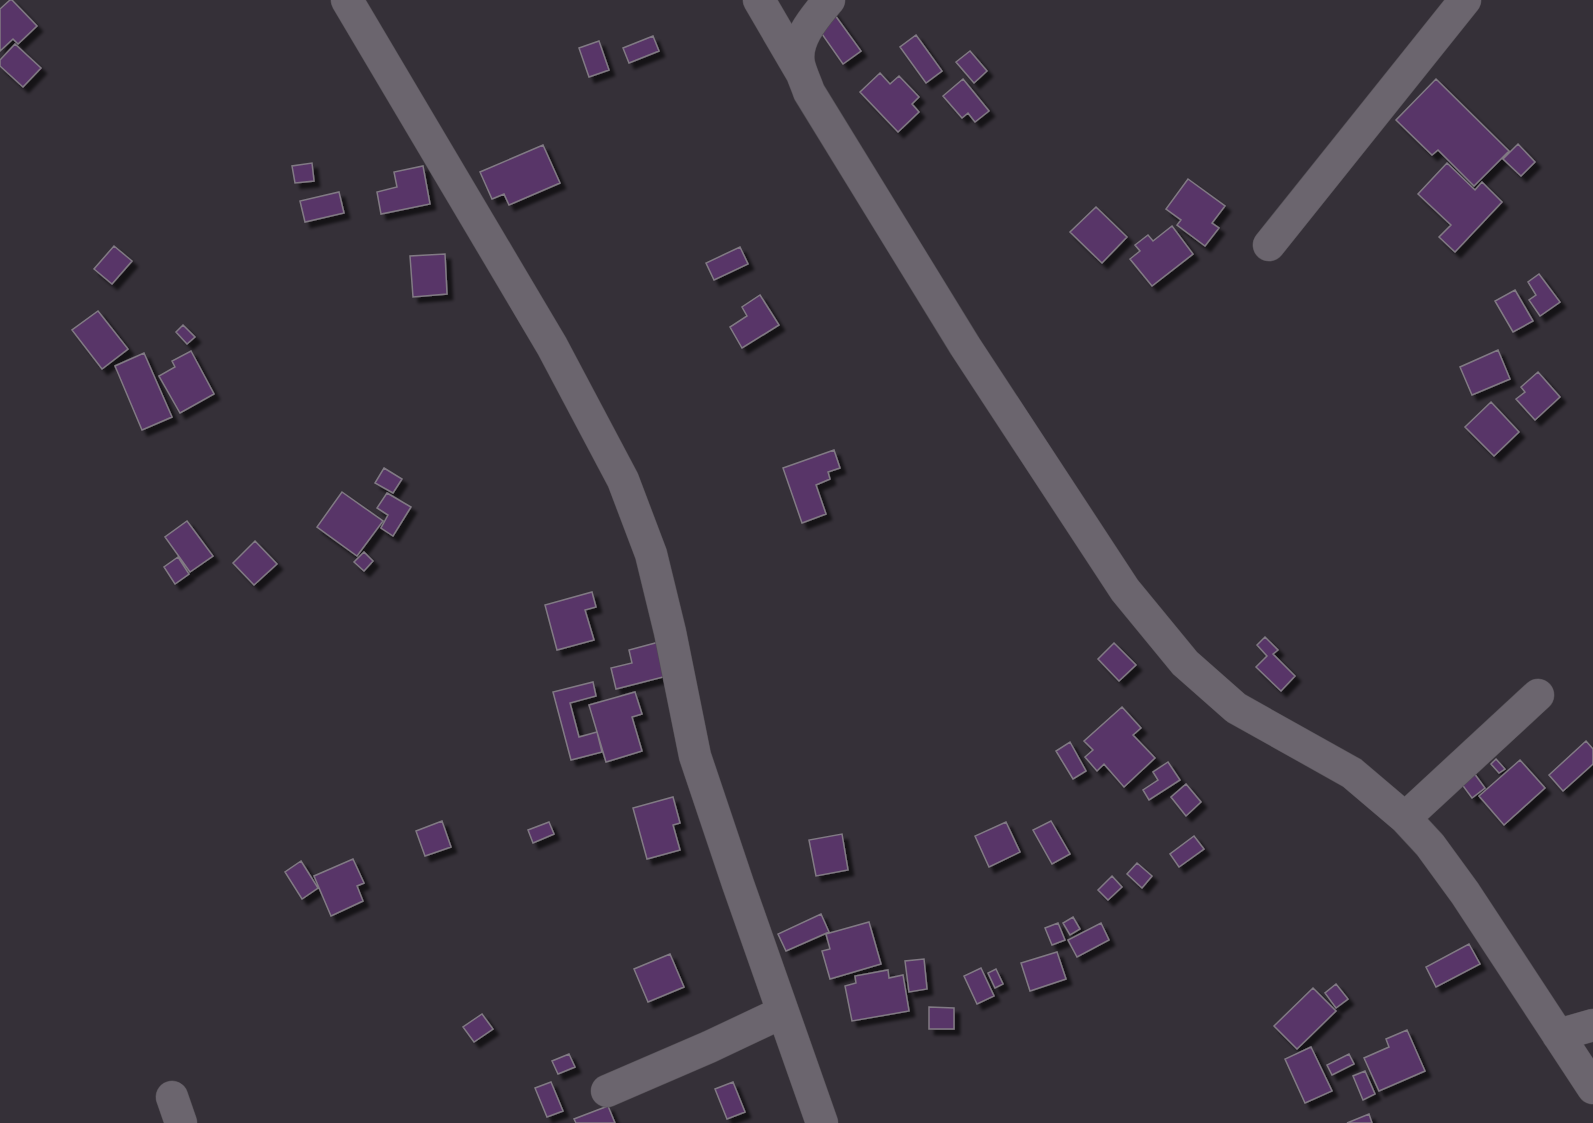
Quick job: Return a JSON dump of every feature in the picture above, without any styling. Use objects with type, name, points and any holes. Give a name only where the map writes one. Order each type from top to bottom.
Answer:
[{"type":"street","points":[[347,0],[552,346],[623,480],[651,554],[670,632],[695,756],[822,1123]]},
{"type":"street","points":[[759,0],[803,75]]},
{"type":"street","points":[[829,0],[799,44],[799,63],[809,92],[966,346],[1132,599],[1185,663],[1236,708],[1352,773],[1405,818],[1430,845],[1465,892],[1593,1088]]},
{"type":"street","points":[[1269,245],[1465,0]]},
{"type":"street","points":[[1405,818],[1538,695]]},
{"type":"street","points":[[607,1091],[783,1012]]},
{"type":"street","points":[[1558,1035],[1593,1025]]},
{"type":"building","points":[[10,0],[37,26],[18,44],[13,39],[0,51],[0,9]]},
{"type":"building","points":[[832,11],[861,51],[843,64],[815,24]]},
{"type":"building","points":[[916,35],[942,71],[926,83],[900,47]]},
{"type":"building","points":[[653,36],[659,51],[629,63],[623,48]]},
{"type":"building","points":[[599,41],[609,70],[589,77],[579,48]]},
{"type":"building","points":[[15,44],[41,68],[23,87],[0,66],[0,60]]},
{"type":"building","points":[[970,51],[987,71],[974,83],[956,62]]},
{"type":"building","points":[[880,73],[890,84],[899,76],[919,97],[912,104],[919,112],[898,132],[860,92]]},
{"type":"building","points":[[963,79],[989,111],[975,122],[968,113],[962,118],[943,96]]},
{"type":"building","points":[[1436,79],[1509,151],[1474,186],[1438,150],[1432,155],[1396,120]]},
{"type":"building","points":[[1518,144],[1535,162],[1521,176],[1503,159]]},
{"type":"building","points":[[543,145],[560,183],[509,205],[504,194],[492,199],[480,172]]},
{"type":"building","points":[[312,163],[314,181],[295,183],[292,166]]},
{"type":"building","points":[[1447,163],[1475,190],[1482,182],[1502,202],[1455,252],[1439,237],[1451,225],[1418,194]]},
{"type":"building","points":[[423,166],[430,204],[381,214],[377,192],[397,187],[394,172]]},
{"type":"building","points":[[1188,179],[1225,206],[1212,223],[1219,228],[1205,246],[1177,225],[1181,220],[1166,209]]},
{"type":"building","points":[[339,192],[344,213],[305,222],[300,201]]},
{"type":"building","points":[[1096,207],[1127,237],[1102,263],[1070,232]]},
{"type":"building","points":[[1172,226],[1193,254],[1152,286],[1130,259],[1140,251],[1135,245],[1148,235],[1153,241]]},
{"type":"building","points":[[114,246],[132,261],[112,284],[94,269]]},
{"type":"building","points":[[740,247],[748,264],[714,280],[706,263]]},
{"type":"building","points":[[445,254],[447,294],[413,297],[410,256]]},
{"type":"building","points":[[1539,274],[1560,302],[1540,316],[1529,300],[1536,295],[1528,282]]},
{"type":"building","points":[[1515,290],[1533,321],[1513,332],[1495,301]]},
{"type":"building","points":[[760,295],[779,325],[742,348],[730,327],[747,316],[742,307]]},
{"type":"building","points":[[98,311],[128,349],[102,369],[72,330]]},
{"type":"building","points":[[183,325],[195,337],[187,344],[176,332]]},
{"type":"building","points":[[1498,350],[1510,379],[1472,395],[1460,367]]},
{"type":"building","points":[[191,351],[214,394],[180,413],[159,376],[175,367],[172,361]]},
{"type":"building","points":[[144,353],[172,417],[142,430],[115,366]]},
{"type":"building","points":[[1538,372],[1560,397],[1535,420],[1516,399],[1525,392],[1521,387]]},
{"type":"building","points":[[1491,402],[1519,432],[1494,456],[1465,427]]},
{"type":"building","points":[[834,450],[840,468],[828,472],[830,479],[816,485],[826,514],[802,523],[783,468]]},
{"type":"building","points":[[384,468],[402,479],[393,493],[375,483]]},
{"type":"building","points":[[342,492],[383,521],[357,556],[317,527]]},
{"type":"building","points":[[387,493],[411,507],[393,536],[381,528],[388,515],[377,508]]},
{"type":"building","points":[[187,521],[213,556],[190,572],[165,537]]},
{"type":"building","points":[[255,541],[277,564],[254,585],[233,563]]},
{"type":"building","points":[[364,552],[373,561],[364,571],[354,562]]},
{"type":"building","points":[[178,557],[189,574],[175,584],[164,567]]},
{"type":"building","points":[[592,592],[596,607],[585,610],[594,640],[557,650],[545,605]]},
{"type":"building","points":[[1265,637],[1278,650],[1273,654],[1295,676],[1281,691],[1256,667],[1267,656],[1257,645]]},
{"type":"building","points":[[659,642],[667,676],[616,689],[611,668],[632,663],[629,650]]},
{"type":"building","points":[[1114,643],[1136,665],[1119,681],[1098,659]]},
{"type":"building","points":[[593,682],[596,696],[570,703],[579,737],[597,732],[602,752],[571,760],[553,692]]},
{"type":"building","points":[[635,692],[642,714],[632,717],[642,751],[606,762],[589,705]]},
{"type":"building","points":[[1122,707],[1141,728],[1133,735],[1155,758],[1124,787],[1104,764],[1097,771],[1085,757],[1093,750],[1084,741]]},
{"type":"building","points":[[1586,741],[1593,749],[1593,764],[1563,791],[1549,775]]},
{"type":"building","points":[[1070,742],[1086,771],[1073,779],[1056,751]]},
{"type":"building","points":[[1496,759],[1505,769],[1499,773],[1491,764]]},
{"type":"building","points":[[1520,760],[1545,788],[1504,825],[1479,796]]},
{"type":"building","points":[[1168,762],[1180,780],[1149,800],[1143,790],[1158,780],[1153,772]]},
{"type":"building","points":[[1471,769],[1485,788],[1472,798],[1458,779]]},
{"type":"building","points":[[1186,784],[1201,802],[1186,816],[1171,797]]},
{"type":"building","points":[[673,797],[680,823],[673,825],[680,850],[647,859],[633,808]]},
{"type":"building","points":[[442,821],[451,847],[425,856],[416,831]]},
{"type":"building","points":[[1051,821],[1070,854],[1052,864],[1033,830]]},
{"type":"building","points":[[549,822],[554,834],[533,843],[528,830]]},
{"type":"building","points":[[1006,822],[1020,852],[989,867],[975,836]]},
{"type":"building","points":[[842,834],[848,870],[816,876],[809,840]]},
{"type":"building","points":[[1194,836],[1204,849],[1179,867],[1170,854]]},
{"type":"building","points":[[353,859],[364,883],[357,886],[363,901],[331,916],[314,876]]},
{"type":"building","points":[[301,861],[318,888],[302,899],[285,872]]},
{"type":"building","points":[[1137,863],[1152,876],[1142,888],[1127,874]]},
{"type":"building","points":[[1112,876],[1122,887],[1108,900],[1098,890]]},
{"type":"building","points":[[821,914],[829,932],[786,951],[778,934]]},
{"type":"building","points":[[1073,917],[1080,929],[1070,935],[1063,923]]},
{"type":"building","points":[[869,922],[881,964],[830,979],[822,951],[830,949],[826,934]]},
{"type":"building","points":[[1058,923],[1065,940],[1052,945],[1045,928]]},
{"type":"building","points":[[1101,923],[1109,940],[1077,957],[1068,940]]},
{"type":"building","points":[[1469,944],[1480,964],[1436,987],[1426,967]]},
{"type":"building","points":[[1057,952],[1066,979],[1030,991],[1021,963]]},
{"type":"building","points":[[670,954],[684,987],[648,1002],[634,969]]},
{"type":"building","points":[[924,959],[927,989],[909,992],[905,961]]},
{"type":"building","points":[[981,968],[994,996],[977,1004],[964,976]]},
{"type":"building","points":[[996,969],[1003,984],[995,988],[988,973]]},
{"type":"building","points":[[888,970],[889,978],[903,975],[909,1011],[852,1021],[845,986],[856,983],[855,976]]},
{"type":"building","points":[[1336,984],[1348,999],[1336,1008],[1325,993]]},
{"type":"building","points":[[1313,988],[1336,1011],[1297,1049],[1274,1026]]},
{"type":"building","points":[[929,1007],[954,1008],[954,1029],[929,1029]]},
{"type":"building","points":[[482,1014],[493,1029],[474,1042],[463,1027]]},
{"type":"building","points":[[1407,1030],[1425,1071],[1379,1091],[1364,1058],[1389,1047],[1386,1039]]},
{"type":"building","points":[[1311,1047],[1332,1091],[1305,1103],[1285,1059]]},
{"type":"building","points":[[569,1054],[575,1067],[558,1074],[552,1061]]},
{"type":"building","points":[[1349,1054],[1354,1064],[1332,1075],[1327,1065]]},
{"type":"building","points":[[1365,1071],[1375,1094],[1363,1100],[1353,1076]]},
{"type":"building","points":[[551,1082],[563,1111],[547,1117],[535,1088]]},
{"type":"building","points":[[733,1082],[745,1112],[727,1119],[715,1089]]},
{"type":"building","points":[[608,1106],[615,1123],[576,1123],[574,1119]]},
{"type":"building","points":[[1369,1114],[1372,1123],[1347,1123]]}]
